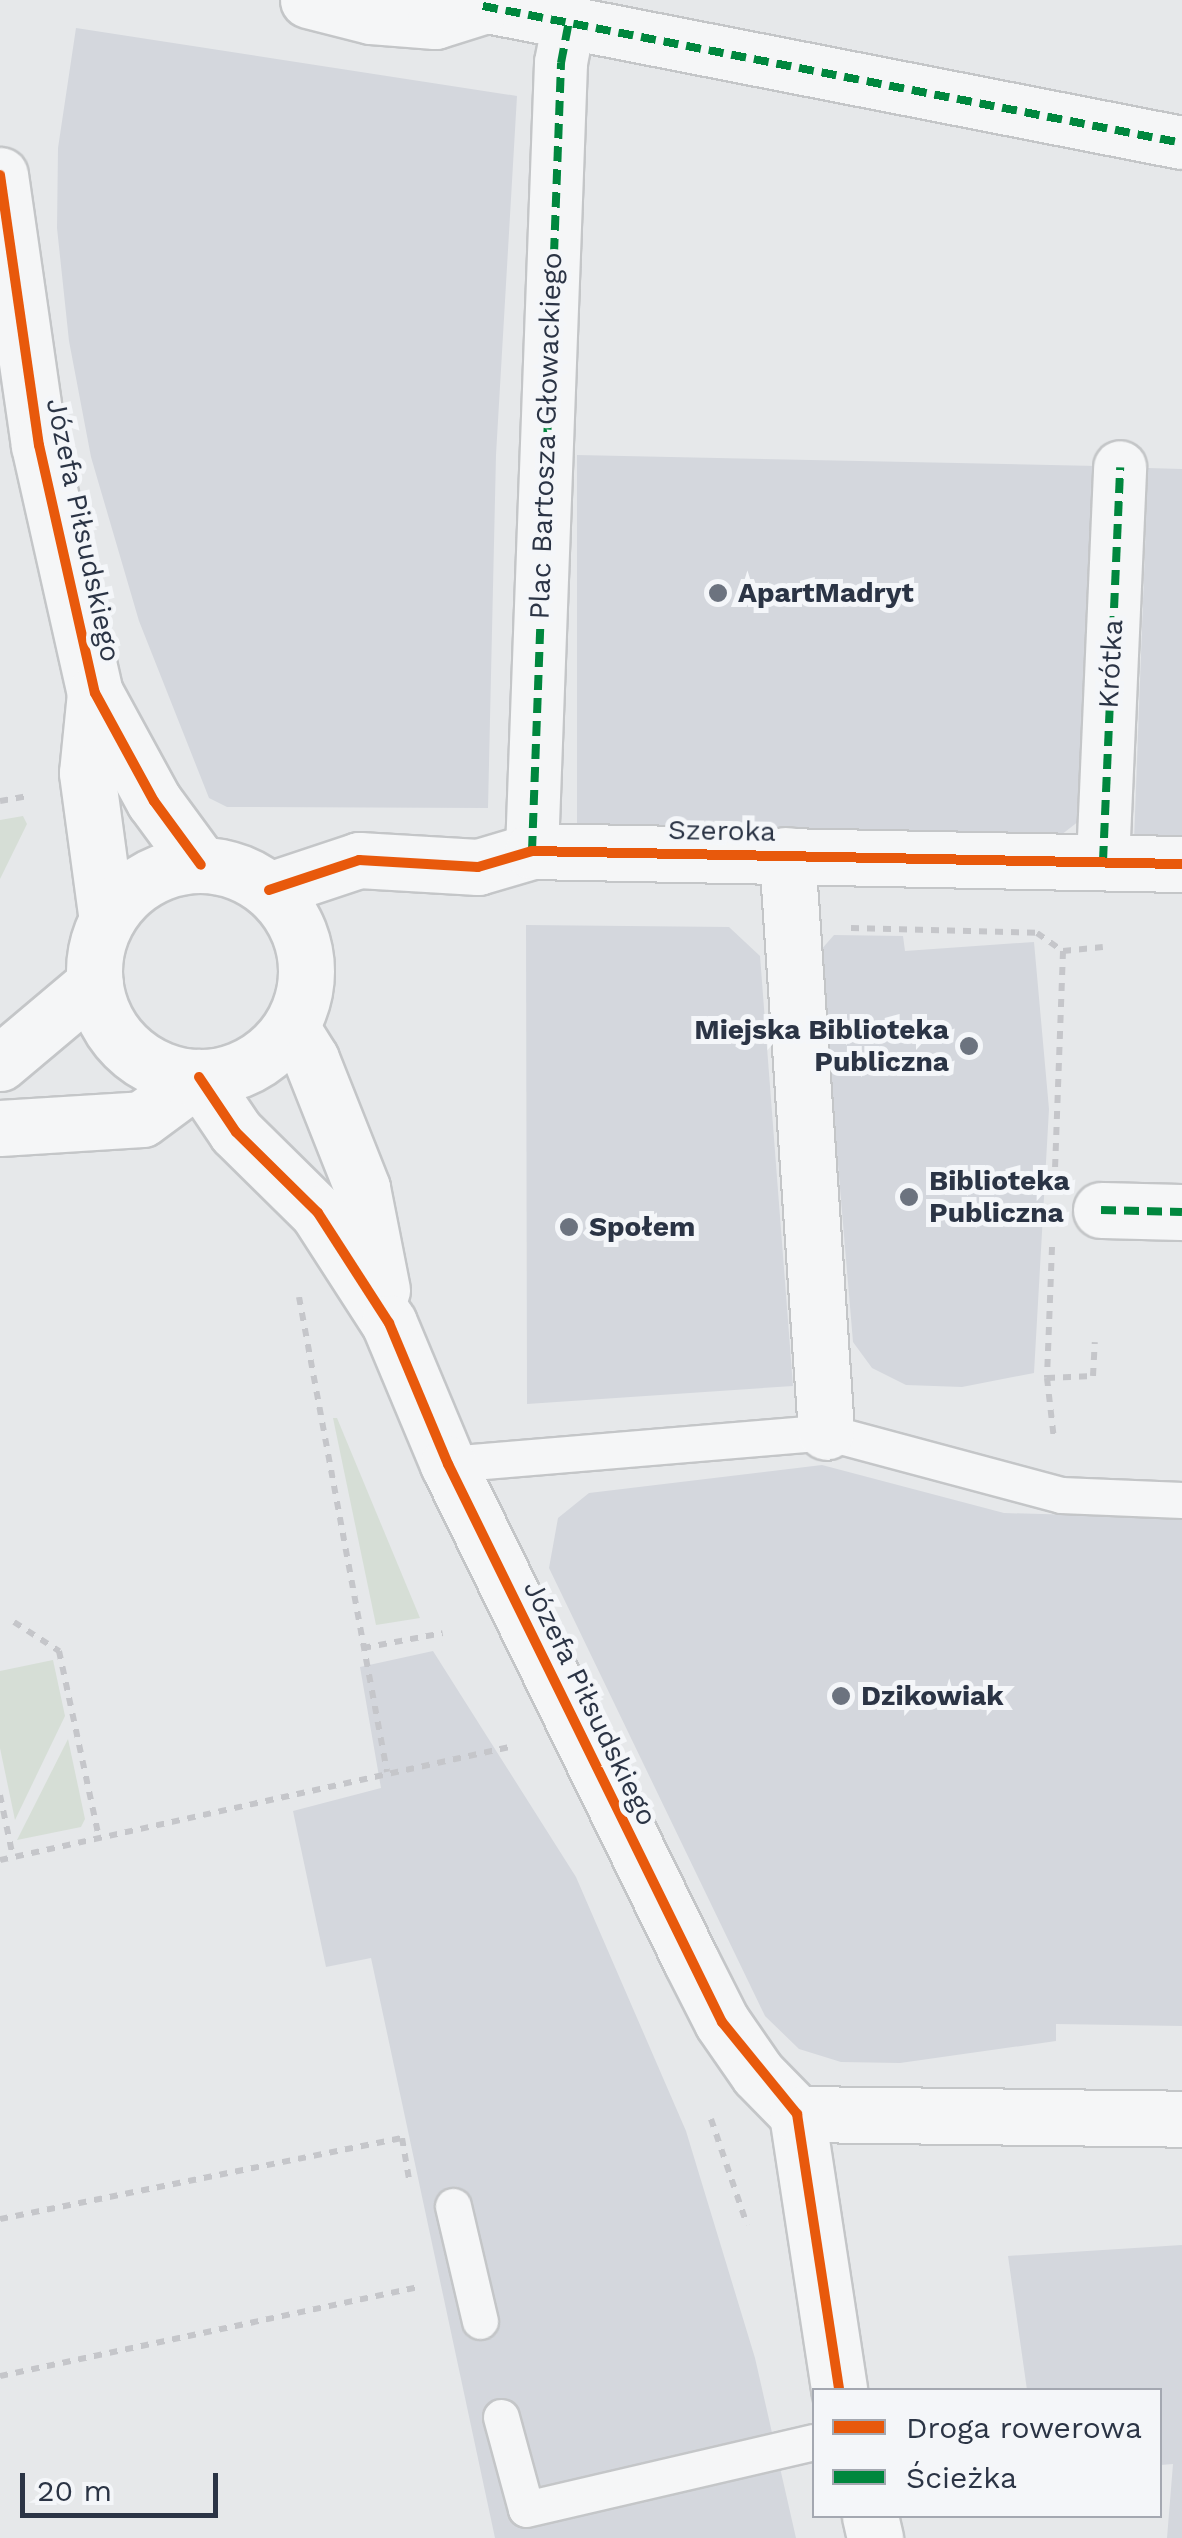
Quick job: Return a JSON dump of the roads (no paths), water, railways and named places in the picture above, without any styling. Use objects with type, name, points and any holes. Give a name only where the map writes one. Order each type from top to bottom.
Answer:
[{"type":"street","points":[[308,0],[371,16],[435,21],[484,3],[1182,143]]},
{"type":"street","name":"Plac Bartosza Głowackiego","points":[[532,851],[561,63],[569,21]]},
{"type":"street","name":"Józefa Piłsudskiego","points":[[0,175],[39,445],[95,693],[154,801],[201,865]]},
{"type":"street","name":"Krótka","points":[[1102,861],[1120,467]]},
{"type":"street","name":"Józefa Piłsudskiego","points":[[95,693],[87,773],[107,920]]},
{"type":"street","name":"Szeroka","points":[[269,890],[360,860],[478,867],[532,851],[1182,864]]},
{"type":"street","name":"Szeroka","points":[[787,855],[826,1432]]},
{"type":"street","points":[[201,865],[241,873],[269,890],[302,940],[303,999],[290,1027],[266,1054],[234,1072],[199,1078],[174,1075],[131,1051],[112,1030],[95,983],[96,947],[107,920],[145,879],[201,865]]},
{"type":"street","points":[[0,1063],[95,983]]},
{"type":"street","name":"Józefa Piłsudskiego","points":[[290,1027],[311,1059],[362,1188],[389,1322]]},
{"type":"street","points":[[0,1128],[142,1119],[199,1078]]},
{"type":"street","name":"Józefa Piłsudskiego","points":[[199,1078],[236,1132],[318,1212],[389,1322],[448,1464],[722,2022],[797,2114]]},
{"type":"street","points":[[1078,1197],[1182,1212]]},
{"type":"street","points":[[839,2388],[797,2114],[1182,2119]]},
{"type":"lane","points":[[448,1464],[826,1432],[1061,1495],[1182,1500]]},
{"type":"lane","points":[[452,2206],[480,2322]]},
{"type":"lane","points":[[501,2417],[526,2510],[812,2442]]},
{"type":"place","name":"ApartMadryt","points":[[718,593]]},
{"type":"place","name":"Miejska Biblioteka Publiczna","points":[[969,1046]]},
{"type":"place","name":"Biblioteka Publiczna","points":[[909,1197]]},
{"type":"place","name":"Społem","points":[[569,1227]]},
{"type":"place","name":"Dzikowiak","points":[[841,1696]]}]
